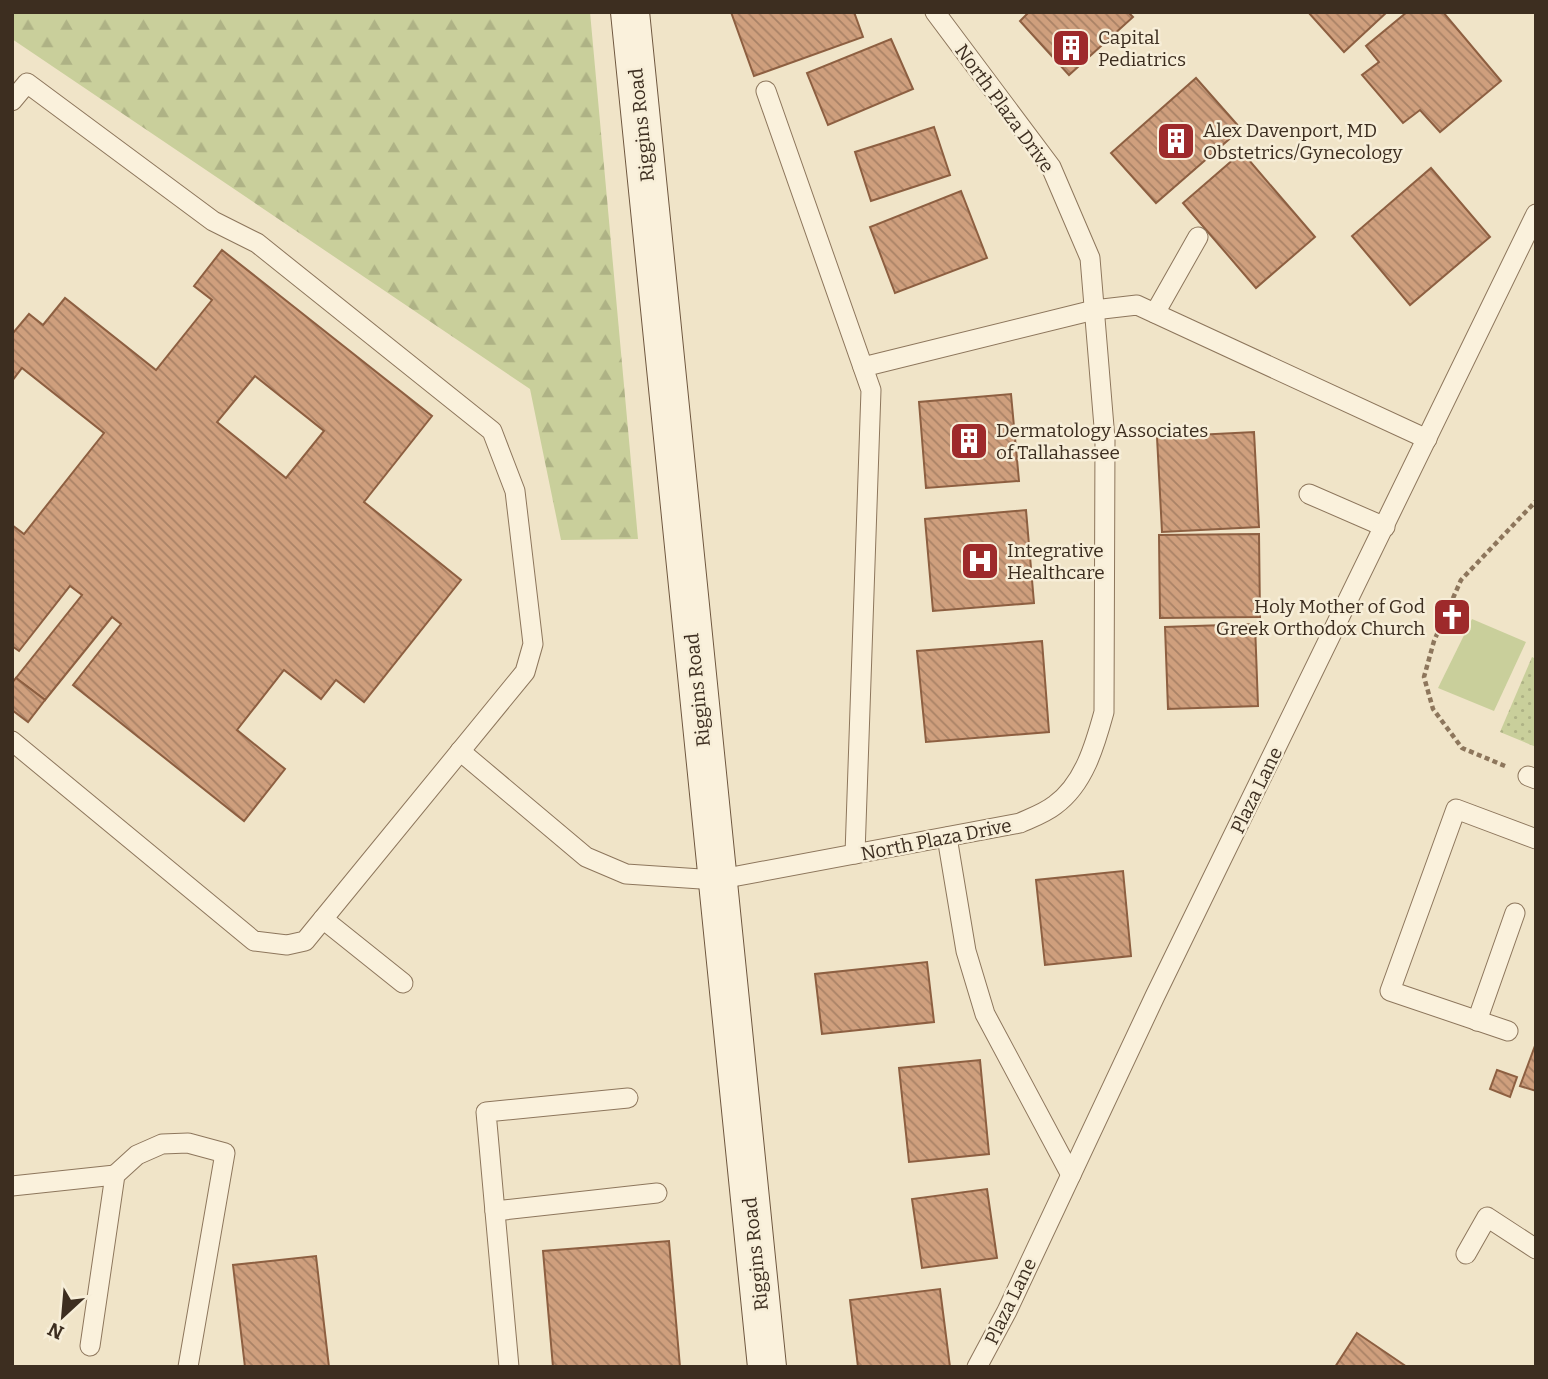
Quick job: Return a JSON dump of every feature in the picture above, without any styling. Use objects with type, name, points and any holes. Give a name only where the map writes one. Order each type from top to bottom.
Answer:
[{"type":"street","name":"Riggins Road","points":[[630,12],[766,1367]]},
{"type":"lane","name":"North Plaza Drive","points":[[460,751],[586,857],[626,874],[716,880],[1020,823],[1055,806],[1077,783],[1104,712],[1105,439],[1090,258],[1051,167],[935,12]]},
{"type":"lane","points":[[12,101],[27,83],[213,221],[257,243],[492,431],[515,491],[533,644],[525,672],[305,941],[287,945],[254,941],[12,741]]},
{"type":"lane","points":[[766,91],[871,390],[855,854]]},
{"type":"lane","name":"Plaza Lane","points":[[977,1367],[1007,1311],[1536,214]]},
{"type":"lane","points":[[1155,313],[1198,237]]},
{"type":"lane","points":[[863,367],[1094,310],[1137,305],[1427,439]]},
{"type":"lane","points":[[1309,494],[1385,527]]},
{"type":"lane","points":[[1508,1031],[1390,991],[1457,809],[1536,839]]},
{"type":"lane","points":[[947,837],[966,951],[985,1014],[1071,1175]]},
{"type":"lane","points":[[1477,1021],[1515,913]]},
{"type":"lane","points":[[323,919],[403,983]]},
{"type":"lane","points":[[509,1367],[486,1112],[628,1098]]},
{"type":"lane","points":[[90,1346],[116,1175],[137,1154],[162,1144],[188,1143],[225,1153],[188,1367]]},
{"type":"lane","points":[[12,1186],[116,1175]]},
{"type":"lane","points":[[495,1211],[657,1193]]},
{"type":"lane","points":[[1466,1254],[1487,1217],[1536,1249]]},
{"type":"path","points":[[1532,778],[1462,747],[1433,709],[1424,677],[1434,641],[1461,580],[1536,501]]},
{"type":"green space","points":[[12,12],[590,12],[638,539],[561,540],[530,389],[12,39]]},
{"type":"green space","points":[[1472,619],[1526,642],[1494,711],[1438,688]]},
{"type":"green space","points":[[1532,657],[1536,659],[1536,747],[1500,732]]},
{"type":"building","points":[[731,12],[854,12],[863,37],[754,76]]},
{"type":"building","name":"Capital Pediatrics","points":[[1029,12],[1128,12],[1133,17],[1069,75],[1020,21]]},
{"type":"building","points":[[1308,12],[1387,12],[1344,52]]},
{"type":"building","points":[[1407,12],[1443,12],[1501,81],[1440,132],[1420,110],[1403,123],[1362,75],[1379,62],[1366,46]]},
{"type":"building","points":[[891,39],[913,89],[828,125],[807,73]]},
{"type":"building","name":"Alex Davenport, MD Obstetrics/Gynecology","points":[[1196,78],[1241,129],[1156,203],[1111,153]]},
{"type":"building","points":[[934,127],[950,175],[871,201],[855,152]]},
{"type":"building","points":[[1242,152],[1315,237],[1256,288],[1183,203]]},
{"type":"building","points":[[1431,168],[1490,237],[1410,305],[1352,236]]},
{"type":"building","points":[[961,191],[987,258],[895,293],[870,227]]},
{"type":"building","points":[[222,250],[432,416],[364,502],[461,580],[364,702],[336,680],[321,699],[284,670],[237,730],[285,769],[244,821],[73,685],[121,624],[112,617],[45,700],[16,678],[82,595],[70,586],[19,651],[12,646],[12,525],[24,534],[104,433],[22,368],[12,381],[12,334],[29,314],[43,325],[65,298],[156,370],[212,300],[194,286]],"holes":[[[255,376],[324,431],[286,478],[217,422]]]},
{"type":"building","name":"Dermatology Associates of Tallahassee","points":[[1011,394],[1019,481],[926,488],[919,402]]},
{"type":"building","points":[[1254,432],[1259,527],[1162,532],[1157,437]]},
{"type":"building","name":"Integrative Healthcare","points":[[1026,510],[1034,603],[933,611],[925,519]]},
{"type":"building","points":[[1259,534],[1260,617],[1160,618],[1159,535]]},
{"type":"building","points":[[1255,624],[1258,706],[1168,709],[1165,627]]},
{"type":"building","points":[[1042,641],[1049,732],[926,742],[917,651]]},
{"type":"building","points":[[16,678],[45,700],[28,722],[12,710],[12,683]]},
{"type":"building","points":[[1123,871],[1131,956],[1045,965],[1036,880]]},
{"type":"building","points":[[927,962],[934,1022],[822,1034],[815,974]]},
{"type":"building","points":[[1536,1043],[1536,1091],[1520,1086]]},
{"type":"building","points":[[980,1060],[989,1154],[909,1162],[899,1068]]},
{"type":"building","points":[[1497,1070],[1517,1077],[1510,1097],[1490,1089]]},
{"type":"building","points":[[987,1189],[997,1258],[922,1268],[912,1199]]},
{"type":"building","points":[[669,1241],[680,1367],[553,1367],[543,1251]]},
{"type":"building","points":[[316,1256],[329,1367],[245,1367],[233,1265]]},
{"type":"building","points":[[940,1289],[950,1367],[858,1367],[850,1300]]},
{"type":"building","points":[[1357,1333],[1407,1367],[1335,1367]]},
{"type":"place","name":"Capital Pediatrics","points":[[1071,48]]},
{"type":"place","name":"Alex Davenport, MD Obstetrics/Gynecology","points":[[1176,141]]},
{"type":"place","name":"Dermatology Associates of Tallahassee","points":[[969,441]]},
{"type":"place","name":"Integrative Healthcare","points":[[980,561]]},
{"type":"place","name":"Holy Mother of God Greek Orthodox Church","points":[[1452,617]]}]
